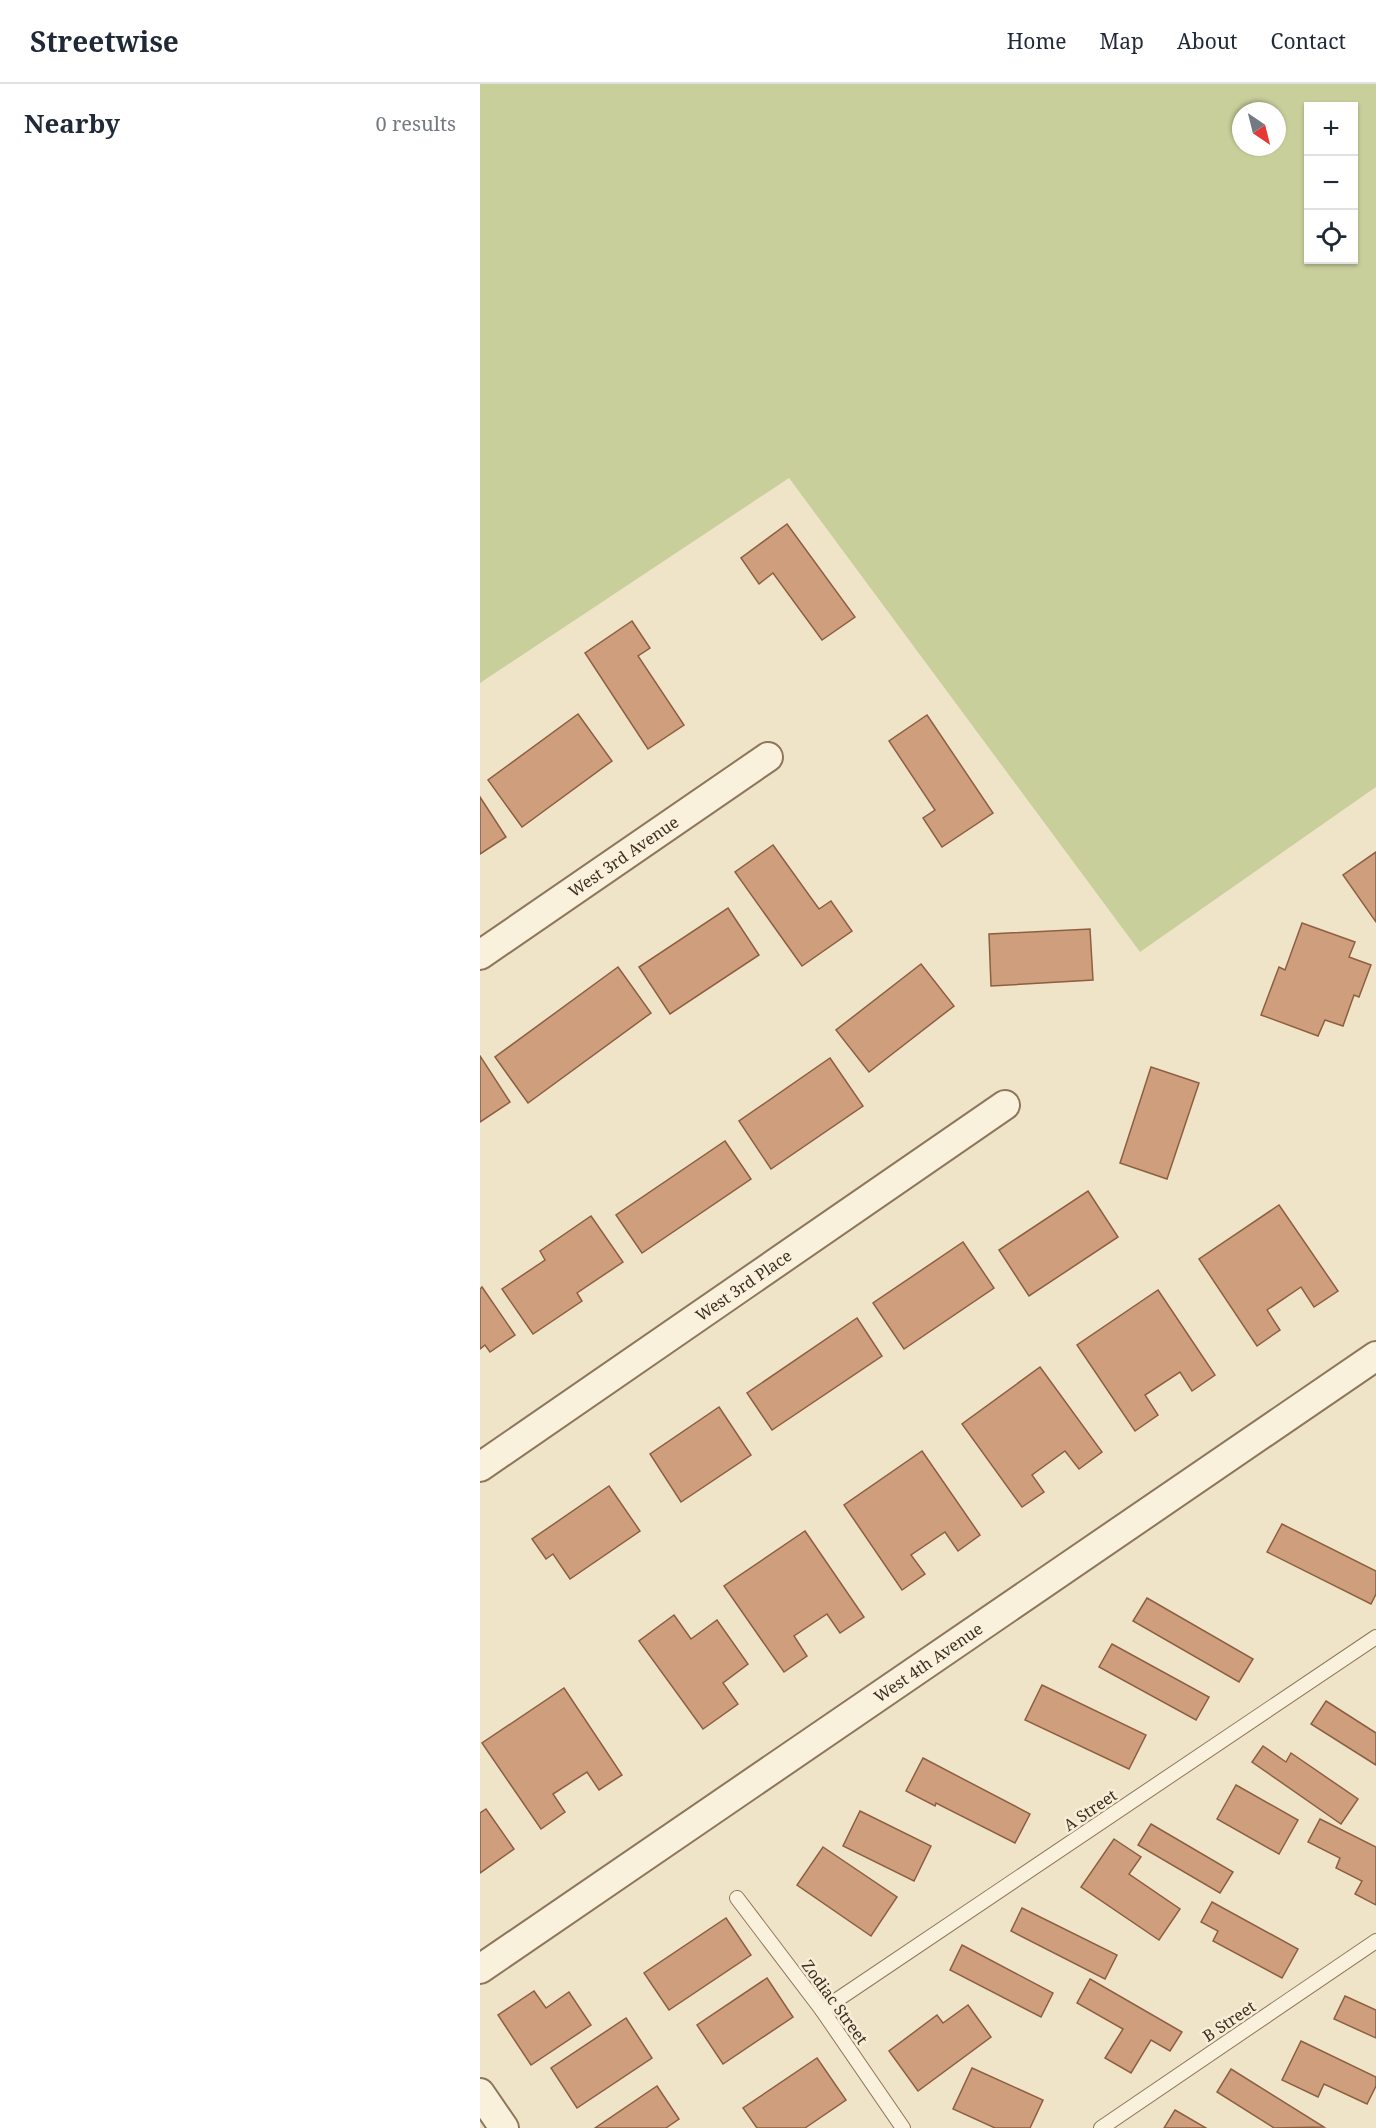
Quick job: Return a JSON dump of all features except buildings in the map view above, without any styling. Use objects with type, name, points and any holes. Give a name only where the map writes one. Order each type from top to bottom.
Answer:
[{"type":"street","name":"West 3rd Avenue","points":[[480,955],[768,757]]},
{"type":"street","name":"West 3rd Place","points":[[480,1467],[1005,1105]]},
{"type":"street","name":"West 4th Avenue","points":[[480,1970],[1376,1356]]},
{"type":"street","points":[[480,2093],[504,2128]]},
{"type":"lane","name":"A Street","points":[[822,2010],[1376,1637]]},
{"type":"lane","name":"Zodiac Street","points":[[737,1898],[822,2010],[903,2128]]},
{"type":"lane","name":"B Street","points":[[1101,2128],[1376,1941]]},
{"type":"green space","points":[[480,84],[1376,84],[1376,787],[1140,952],[789,478],[480,683]]}]
